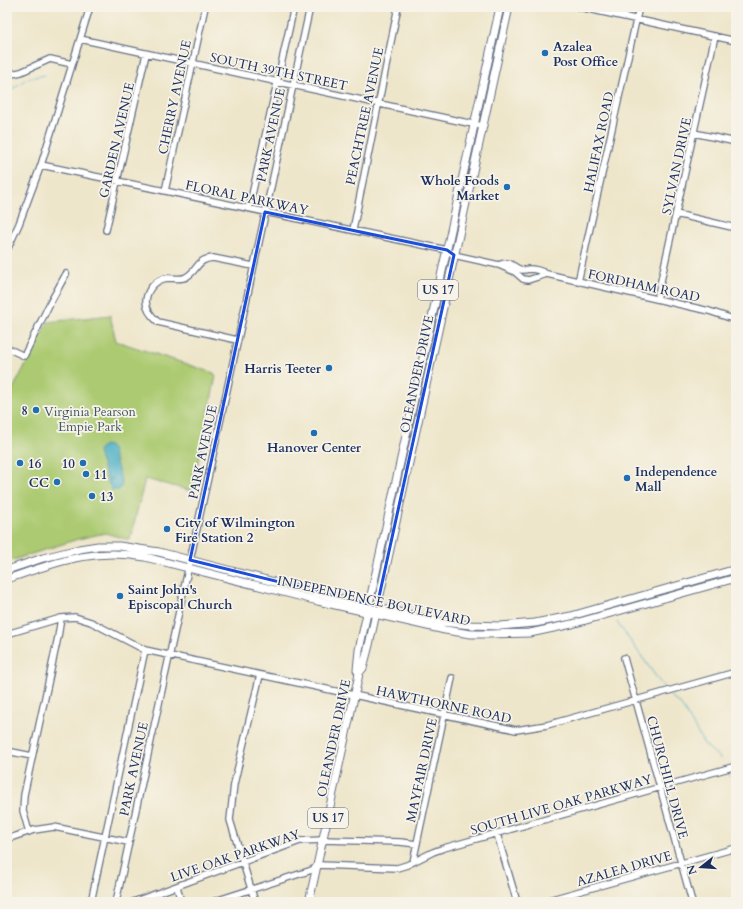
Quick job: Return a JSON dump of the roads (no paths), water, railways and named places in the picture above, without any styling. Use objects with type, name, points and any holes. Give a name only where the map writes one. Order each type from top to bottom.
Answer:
[{"type":"main road","name":"OLEANDER DRIVE","points":[[374,605],[447,250],[500,7]]},
{"type":"main road","name":"OLEANDER DRIVE","points":[[309,902],[359,673],[356,670],[374,605],[454,255],[508,7]]},
{"type":"main road","name":"INDEPENDENCE BOULEVARD","points":[[7,570],[69,551],[98,546],[119,546],[136,548],[190,560],[320,594],[374,605],[441,622],[500,626],[547,621],[736,570]]},
{"type":"main road","name":"INDEPENDENCE BOULEVARD","points":[[7,579],[67,559],[105,553],[133,555],[318,601],[445,630],[471,634],[501,635],[530,633],[572,624],[736,578]]},
{"type":"main road","points":[[572,624],[609,610],[613,604]]},
{"type":"street","points":[[7,250],[22,217],[41,165],[90,7]]},
{"type":"street","name":"CHERRY AVENUE","points":[[165,191],[205,7]]},
{"type":"street","name":"PARK AVENUE","points":[[250,208],[294,7]]},
{"type":"street","name":"PARK AVENUE","points":[[116,902],[168,656],[310,7]]},
{"type":"street","name":"PEACHTREE AVENUE","points":[[352,230],[398,7]]},
{"type":"street","points":[[579,7],[736,41]]},
{"type":"street","name":"HALIFAX ROAD","points":[[578,282],[639,7]]},
{"type":"street","name":"SYLVAN DRIVE","points":[[657,299],[715,36]]},
{"type":"street","name":"SOUTH 39TH STREET","points":[[80,39],[482,126]]},
{"type":"street","name":"GARDEN AVENUE","points":[[106,230],[146,54]]},
{"type":"street","points":[[7,75],[21,72],[50,59],[72,64]]},
{"type":"street","points":[[694,133],[736,142]]},
{"type":"street","name":"FLORAL PARKWAY","points":[[41,165],[447,250]]},
{"type":"street","points":[[676,214],[736,228]]},
{"type":"street","name":"FORDHAM ROAD","points":[[447,250],[454,255],[499,265],[515,272],[523,279],[528,280],[547,274]]},
{"type":"street","points":[[237,340],[158,322],[148,310],[146,304],[147,296],[150,288],[156,282],[166,278],[185,278],[192,273],[199,263],[207,259],[213,258],[253,266]]},
{"type":"street","name":"FORDHAM ROAD","points":[[499,265],[504,262],[509,263],[522,270],[530,269],[578,282],[709,311],[736,320]]},
{"type":"street","points":[[7,348],[24,356],[66,274]]},
{"type":"street","name":"HAWTHORNE ROAD","points":[[7,634],[61,618],[73,616],[82,618],[146,650],[168,656],[511,730],[522,730],[736,672]]},
{"type":"street","points":[[29,832],[23,815],[22,806],[61,618]]},
{"type":"street","name":"PARK AVENUE","points":[[91,902],[146,650]]},
{"type":"street","name":"CHURCHILL DRIVE","points":[[624,658],[692,902]]},
{"type":"street","points":[[255,902],[230,820],[234,784],[260,675]]},
{"type":"street","name":"MAYFAIR DRIVE","points":[[417,844],[452,678]]},
{"type":"street","points":[[7,751],[32,756]]},
{"type":"street","name":"SOUTH LIVE OAK PARKWAY","points":[[413,862],[433,852],[736,766]]},
{"type":"street","points":[[7,839],[44,828],[54,827],[128,842]]},
{"type":"street","points":[[497,834],[517,902]]},
{"type":"street","name":"LIVE OAK PARKWAY","points":[[133,902],[300,842],[323,840],[400,842],[417,844]]},
{"type":"street","points":[[212,902],[312,870],[317,866],[326,865],[397,868],[413,862],[417,844]]},
{"type":"street","name":"AZALEA DRIVE","points":[[541,902],[736,848]]},
{"type":"street","points":[[177,887],[182,902]]},
{"type":"water","points":[[105,445],[112,449],[122,483],[119,490],[112,490],[107,481],[114,478],[107,480],[98,453],[100,448]]},
{"type":"waterway","points":[[7,93],[26,79],[45,75]]},
{"type":"waterway","points":[[617,622],[662,685],[665,687]]},
{"type":"waterway","points":[[670,696],[680,704],[685,711],[704,744],[721,759]]},
{"type":"place","name":"Azalea Post Office","points":[[545,53]]},
{"type":"place","name":"Whole Foods Market","points":[[507,187]]},
{"type":"place","name":"Harris Teeter","points":[[329,368]]},
{"type":"place","name":"8","points":[[36,410]]},
{"type":"place","name":"Hanover Center","points":[[314,433]]},
{"type":"place","name":"16","points":[[20,463]]},
{"type":"place","name":"10","points":[[83,463]]},
{"type":"place","name":"11","points":[[86,474]]},
{"type":"place","name":"Independence Mall","points":[[627,478]]},
{"type":"place","name":"CC","points":[[57,482]]},
{"type":"place","name":"13","points":[[92,496]]},
{"type":"place","name":"City of Wilmington Fire Station 2","points":[[167,529]]},
{"type":"place","name":"Saint John's Episcopal Church","points":[[120,596]]},
{"type":"park label","name":"Virginia Pearson Empie Park","points":[[90,418]]}]
